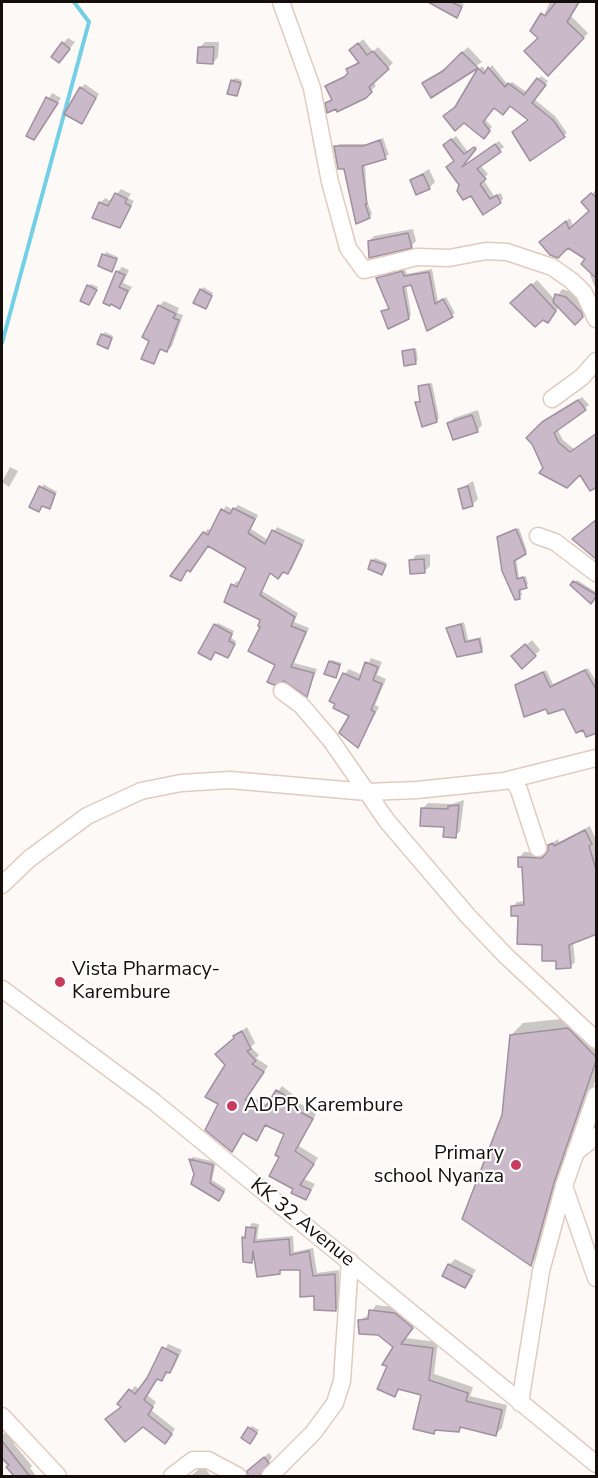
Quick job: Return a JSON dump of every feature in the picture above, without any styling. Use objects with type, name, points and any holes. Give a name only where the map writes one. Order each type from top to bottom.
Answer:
[{"type":"street","points":[[281,2],[312,88],[330,182],[348,248],[364,270],[417,257],[449,258],[486,250],[507,252],[552,267],[572,280],[584,293],[597,319]]},
{"type":"street","points":[[552,399],[582,377],[597,361]]},
{"type":"street","points":[[538,536],[555,542],[597,573]]},
{"type":"street","points":[[282,691],[310,715],[351,767],[387,821],[467,915],[505,956],[597,1040]]},
{"type":"street","points":[[2,885],[46,845],[87,816],[141,791],[181,783],[230,780],[367,792],[417,790],[512,779],[597,758]]},
{"type":"street","points":[[512,779],[519,790],[538,848]]},
{"type":"street","name":"KK 32 Avenue","points":[[2,989],[126,1079],[597,1464]]},
{"type":"street","points":[[520,1403],[541,1271],[574,1154],[597,1095]]},
{"type":"street","points":[[574,1154],[597,1136]]},
{"type":"street","points":[[564,1186],[597,1278]]},
{"type":"street","points":[[270,1476],[313,1433],[335,1403],[342,1381],[350,1261]]},
{"type":"street","points":[[2,1416],[58,1476]]},
{"type":"street","points":[[172,1476],[193,1460],[208,1460],[238,1476]]},
{"type":"building","points":[[428,2],[451,2],[462,7],[457,18]]},
{"type":"building","points":[[556,2],[579,2],[567,22],[584,38],[548,76],[524,51],[538,38],[530,31],[541,13],[545,16]]},
{"type":"building","points":[[62,42],[70,49],[59,63],[51,57]]},
{"type":"building","points":[[358,43],[367,55],[373,51],[389,69],[369,87],[372,92],[366,98],[337,112],[336,109],[327,113],[325,103],[332,100],[325,86],[344,77],[348,73],[346,69],[359,63],[349,50]]},
{"type":"building","points":[[198,47],[214,47],[213,64],[197,63]]},
{"type":"building","points":[[462,52],[478,68],[431,98],[422,83],[443,71]]},
{"type":"building","points":[[488,67],[505,87],[508,83],[524,95],[537,78],[546,85],[532,103],[553,120],[565,137],[530,161],[512,132],[528,120],[510,106],[503,115],[494,108],[483,122],[490,131],[484,139],[464,123],[455,131],[443,116],[455,107],[478,68],[484,74]]},
{"type":"building","points":[[231,80],[241,83],[237,96],[227,94]]},
{"type":"building","points":[[80,87],[96,98],[82,124],[64,114]]},
{"type":"building","points":[[46,97],[58,103],[34,140],[26,136]]},
{"type":"building","points":[[451,139],[464,154],[474,147],[476,149],[462,167],[495,144],[501,152],[477,169],[486,179],[480,184],[490,199],[497,195],[501,203],[483,215],[471,196],[463,200],[457,191],[459,185],[446,167],[454,161],[443,145]]},
{"type":"building","points":[[380,140],[386,159],[362,166],[367,204],[365,204],[370,218],[356,224],[344,169],[338,169],[334,146],[363,146]]},
{"type":"building","points":[[423,174],[430,189],[416,195],[410,180]]},
{"type":"building","points":[[115,193],[127,199],[125,203],[131,206],[120,228],[92,218],[99,202],[108,206]]},
{"type":"building","points":[[591,193],[597,198],[597,279],[581,264],[585,259],[568,248],[558,258],[550,255],[539,242],[566,221],[569,229],[589,211],[581,202]]},
{"type":"building","points":[[408,233],[412,248],[369,258],[368,241]]},
{"type":"building","points":[[102,254],[117,259],[112,272],[98,266]]},
{"type":"building","points":[[116,271],[125,275],[119,287],[128,291],[120,309],[103,303]]},
{"type":"building","points":[[402,271],[404,276],[429,272],[435,304],[443,299],[453,317],[427,331],[411,285],[403,287],[409,319],[388,329],[381,311],[389,309],[376,278]]},
{"type":"building","points":[[531,284],[556,311],[548,323],[543,320],[535,327],[510,303]]},
{"type":"building","points":[[87,285],[97,290],[89,305],[80,301]]},
{"type":"building","points":[[200,289],[212,296],[206,309],[193,303]]},
{"type":"building","points":[[555,294],[566,297],[582,313],[583,317],[575,325],[553,302]]},
{"type":"building","points":[[158,305],[176,314],[173,318],[179,320],[167,352],[160,349],[154,364],[141,359],[149,341],[142,337]]},
{"type":"building","points":[[101,334],[112,338],[108,349],[97,344]]},
{"type":"building","points":[[414,349],[416,364],[404,366],[402,351]]},
{"type":"building","points":[[429,384],[437,422],[422,427],[415,402],[420,402],[418,386]]},
{"type":"building","points":[[578,400],[586,410],[554,433],[559,443],[570,452],[597,433],[597,487],[590,491],[580,475],[567,488],[539,473],[543,468],[532,444],[526,438],[542,422]]},
{"type":"building","points":[[472,415],[478,432],[453,440],[447,423]]},
{"type":"building","points":[[39,486],[55,494],[50,509],[42,506],[39,512],[29,507]]},
{"type":"building","points":[[468,486],[473,506],[463,509],[458,489]]},
{"type":"building","points":[[233,508],[255,519],[248,533],[265,544],[272,530],[302,545],[288,574],[283,572],[278,579],[270,573],[260,595],[295,617],[291,626],[306,632],[291,667],[314,673],[307,697],[284,681],[274,685],[267,682],[275,665],[248,651],[260,627],[258,626],[260,620],[224,602],[231,584],[237,587],[246,568],[208,546],[190,572],[187,570],[181,581],[170,576],[203,532],[208,535],[221,509],[230,514]]},
{"type":"building","points":[[597,519],[597,560],[572,539]]},
{"type":"building","points":[[516,529],[526,554],[514,561],[517,579],[523,577],[527,588],[519,590],[520,599],[515,600],[502,571],[497,537]]},
{"type":"building","points":[[424,559],[425,573],[410,574],[409,560]]},
{"type":"building","points":[[371,560],[386,565],[382,575],[368,569]]},
{"type":"building","points":[[573,581],[597,595],[591,604],[570,585]]},
{"type":"building","points":[[214,624],[232,634],[229,641],[235,644],[228,658],[215,652],[211,660],[198,653]]},
{"type":"building","points":[[461,624],[465,642],[479,639],[482,652],[457,657],[446,628]]},
{"type":"building","points":[[525,644],[536,656],[522,669],[511,656]]},
{"type":"building","points":[[329,661],[340,665],[336,678],[324,674]]},
{"type":"building","points":[[365,662],[378,667],[373,680],[382,684],[371,710],[375,712],[358,748],[339,733],[349,716],[333,708],[335,704],[329,701],[343,673],[359,680]]},
{"type":"building","points":[[585,670],[597,691],[597,733],[586,737],[583,730],[576,733],[564,709],[548,714],[546,709],[524,717],[515,685],[543,672],[550,687]]},
{"type":"building","points":[[459,805],[456,838],[443,837],[444,827],[420,826],[421,808],[448,809],[448,806]]},
{"type":"building","points":[[585,830],[592,844],[589,846],[597,873],[597,934],[569,945],[571,968],[556,969],[556,961],[542,961],[542,945],[517,944],[518,916],[511,916],[511,906],[524,905],[522,867],[518,867],[518,857],[542,858],[548,851],[548,845],[553,843],[554,846]]},
{"type":"building","points":[[568,1028],[597,1058],[554,1183],[531,1266],[462,1219],[502,1115],[510,1035]]},
{"type":"building","points":[[242,1031],[251,1049],[247,1051],[256,1061],[252,1064],[264,1072],[245,1100],[264,1109],[276,1090],[297,1107],[295,1109],[313,1119],[295,1151],[314,1164],[300,1185],[311,1190],[306,1200],[291,1193],[293,1189],[269,1176],[279,1157],[275,1155],[284,1134],[265,1125],[257,1141],[243,1133],[232,1152],[205,1130],[218,1104],[205,1097],[225,1065],[215,1054],[234,1038],[233,1036]]},
{"type":"building","points":[[189,1159],[213,1165],[210,1183],[224,1192],[219,1201],[191,1184],[194,1174]]},
{"type":"building","points":[[246,1227],[256,1228],[254,1242],[289,1239],[290,1255],[309,1251],[313,1276],[335,1274],[336,1311],[314,1310],[314,1296],[300,1297],[300,1270],[280,1270],[280,1274],[257,1277],[253,1251],[252,1263],[243,1262],[242,1237],[245,1238]]},
{"type":"building","points":[[448,1264],[472,1276],[465,1288],[442,1276]]},
{"type":"building","points":[[369,1310],[395,1313],[413,1328],[401,1344],[433,1348],[429,1380],[468,1393],[466,1401],[502,1410],[496,1436],[460,1427],[459,1432],[435,1430],[434,1434],[413,1429],[421,1395],[398,1389],[395,1397],[377,1389],[387,1366],[382,1365],[393,1347],[378,1335],[359,1334],[358,1320],[368,1319]]},
{"type":"building","points":[[162,1347],[178,1355],[170,1373],[166,1372],[162,1381],[157,1379],[144,1400],[153,1407],[148,1415],[172,1434],[165,1444],[143,1427],[125,1442],[105,1419],[121,1407],[117,1404],[129,1389],[135,1394],[147,1378]]},
{"type":"building","points":[[248,1427],[257,1433],[250,1444],[241,1438]]},
{"type":"building","points":[[2,1441],[31,1476],[14,1476],[6,1467],[9,1465],[2,1458]]},
{"type":"building","points":[[264,1457],[269,1463],[260,1476],[248,1476],[247,1471]]},
{"type":"waterway","points":[[2,343],[89,22],[74,2]]},
{"type":"place","name":"Vista Pharmacy- Karembure","points":[[60,982]]},
{"type":"place","name":"ADPR Karembure","points":[[232,1106]]},
{"type":"place","name":"Primary school Nyanza","points":[[516,1165]]}]
